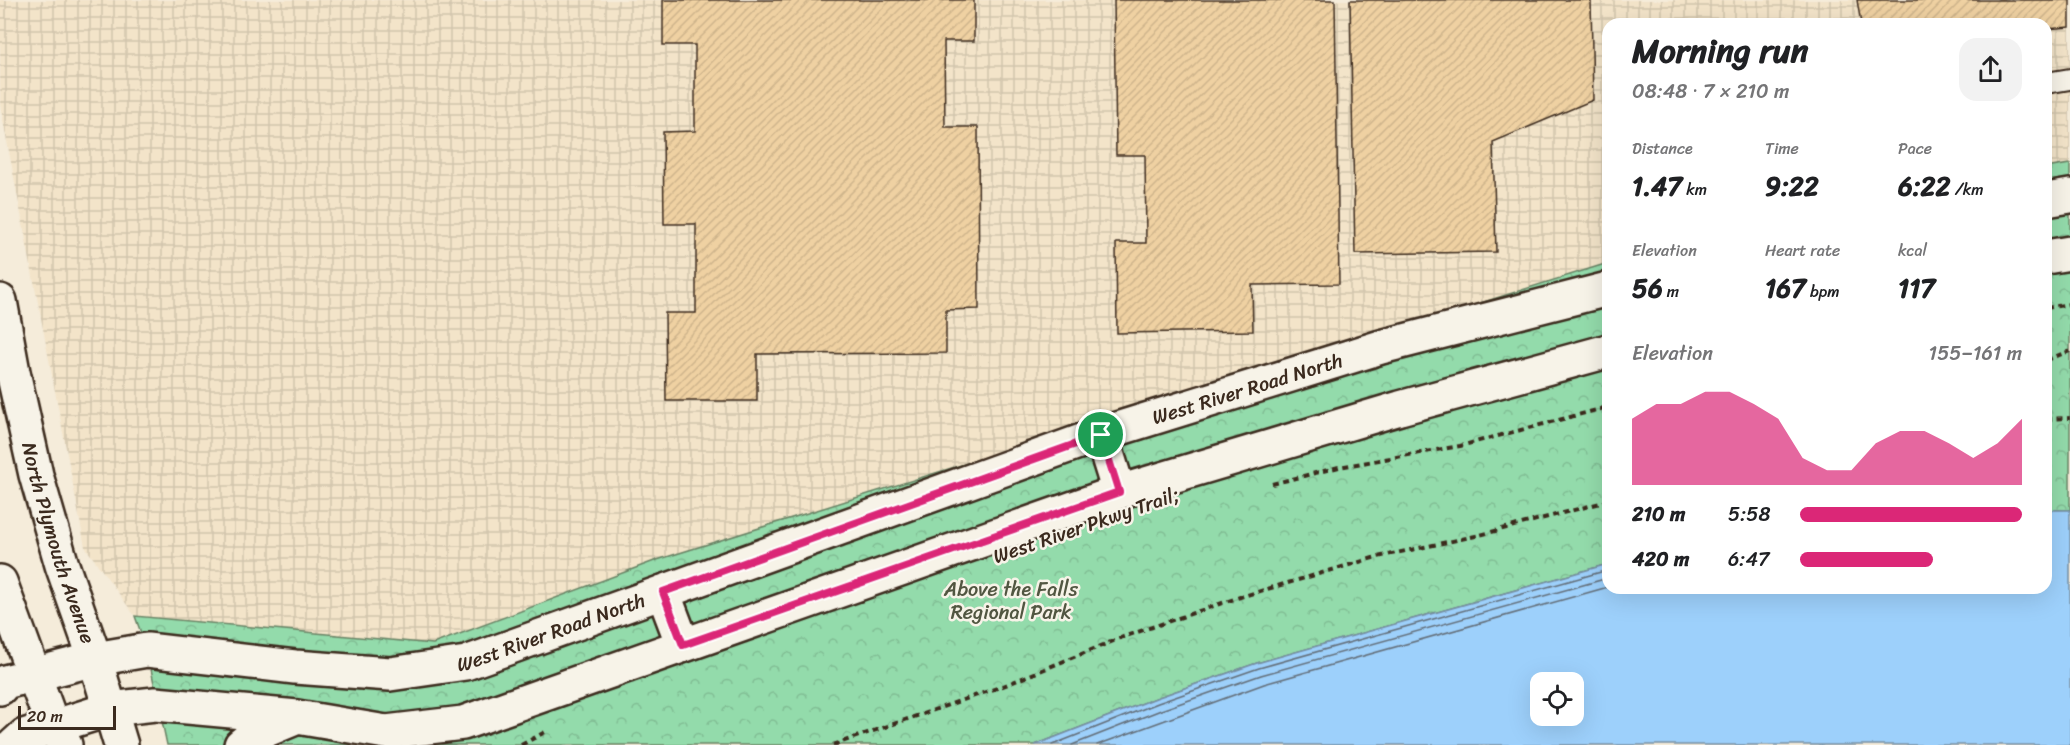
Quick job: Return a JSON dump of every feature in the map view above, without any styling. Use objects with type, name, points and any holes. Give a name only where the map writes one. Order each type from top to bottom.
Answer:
[{"type":"street","points":[[2052,199],[2070,196]]},
{"type":"street","points":[[2052,256],[2070,253]]},
{"type":"street","name":"West River Road North","points":[[0,688],[5,682],[34,674],[95,659],[147,650],[296,667],[390,674],[466,663],[1101,435],[1381,347],[1602,292]]},
{"type":"street","name":"North Plymouth Avenue","points":[[0,301],[36,475],[62,565],[95,659],[121,745]]},
{"type":"street","points":[[14,745],[24,736],[59,736],[110,709],[155,704],[297,717],[386,732],[463,723],[1119,492],[1400,408],[1602,353]]},
{"type":"street","points":[[1101,435],[1119,492]]},
{"type":"street","points":[[0,582],[59,736]]},
{"type":"street","points":[[663,592],[683,645]]},
{"type":"street","points":[[241,745],[252,736],[297,717]]},
{"type":"lane","points":[[2052,81],[2070,79]]},
{"type":"path","points":[[2052,307],[2070,304]]},
{"type":"path","points":[[2052,358],[2070,351]]},
{"type":"path","points":[[1262,486],[1339,467],[1460,446],[1602,408]]},
{"type":"path","points":[[2052,419],[2070,418]]},
{"type":"path","points":[[833,745],[1003,686],[1123,637],[1240,597],[1373,558],[1480,535],[1602,503]]},
{"type":"path","points":[[521,745],[549,730]]},
{"type":"shaded area","points":[[0,0],[2070,0],[2070,164],[2052,167],[2052,18],[1602,18],[1602,265],[657,560],[433,644],[135,616],[85,547],[0,105]]},
{"type":"green space","points":[[2070,164],[2070,510],[2052,510],[2052,167]]},
{"type":"green space","name":"Above the Falls Regional Park","points":[[1602,265],[1602,566],[1257,663],[1156,698],[1035,745],[167,745],[147,650],[135,616],[433,644],[657,560]]},
{"type":"water","points":[[2052,510],[2070,510],[2070,745],[1035,745],[1156,698],[1257,663],[1602,566],[1602,594],[2052,594]]},
{"type":"building","points":[[663,0],[974,0],[974,41],[944,41],[945,127],[978,127],[979,309],[946,310],[946,353],[757,354],[757,401],[666,401],[665,313],[696,313],[696,224],[664,224],[663,132],[695,131],[695,45],[663,45]]},
{"type":"building","points":[[1114,0],[1335,0],[1339,284],[1252,285],[1253,331],[1117,333],[1116,243],[1146,243],[1145,155],[1116,155]]},
{"type":"building","points":[[1350,0],[1591,0],[1593,100],[1493,142],[1496,252],[1355,254]]},
{"type":"building","points":[[1857,0],[2070,0],[2070,27],[2052,28],[2052,18],[1860,18]]},
{"type":"route","points":[[1101,435],[1119,492],[683,645],[663,592],[1101,435]]}]
